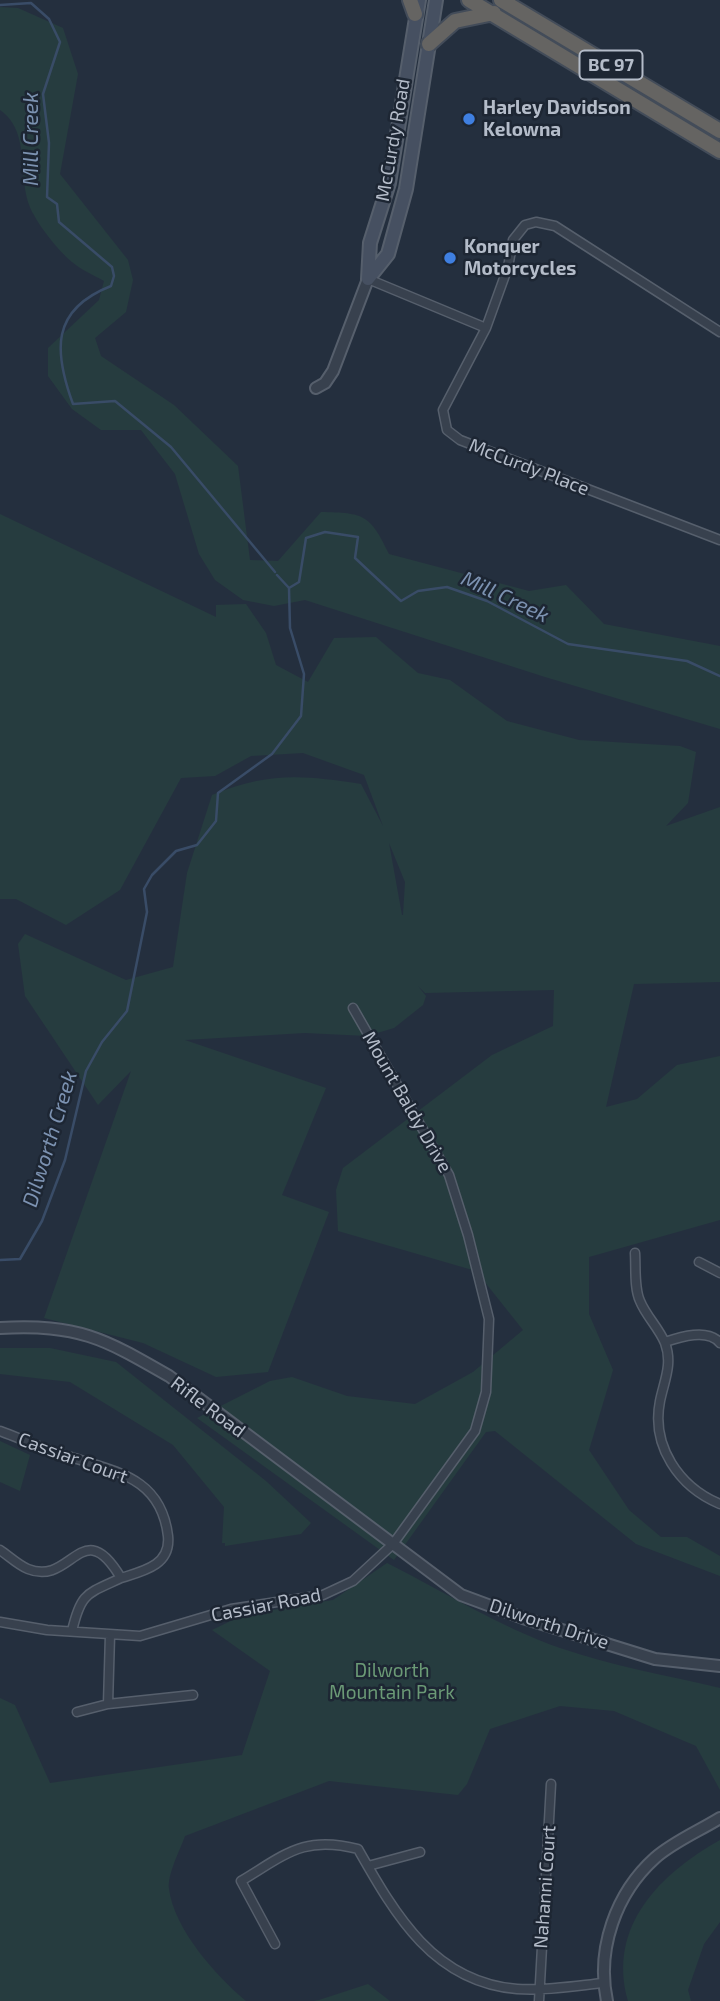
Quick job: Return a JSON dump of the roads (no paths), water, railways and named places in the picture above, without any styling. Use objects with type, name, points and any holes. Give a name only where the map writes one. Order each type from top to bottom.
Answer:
[{"type":"highway","name":"BC 97","points":[[469,0],[497,6],[720,131]]},
{"type":"highway","points":[[429,44],[455,21],[497,6]]},
{"type":"highway","name":"BC 97","points":[[497,6],[720,151]]},
{"type":"main road","name":"McCurdy Road","points":[[368,279],[388,254],[406,189],[436,0]]},
{"type":"main road","name":"McCurdy Road","points":[[368,279],[370,243],[389,183],[415,5]]},
{"type":"street","name":"McCurdy Place","points":[[720,332],[555,226],[536,222],[525,225],[513,240],[508,267],[486,328],[443,410],[447,430],[460,440],[720,540]]},
{"type":"street","points":[[368,279],[486,328]]},
{"type":"street","name":"McCurdy Road","points":[[316,388],[325,383],[333,371],[368,279]]},
{"type":"street","name":"Mount Baldy Drive","points":[[353,1008],[449,1174],[489,1319],[486,1392],[475,1430],[393,1544]]},
{"type":"street","points":[[635,1253],[639,1299],[665,1342],[669,1368],[660,1403],[660,1435],[667,1458],[686,1483],[720,1504]]},
{"type":"street","points":[[699,1262],[720,1273]]},
{"type":"street","name":"Rifle Road","points":[[0,1328],[36,1326],[85,1332],[122,1349],[169,1376],[393,1544]]},
{"type":"street","points":[[665,1342],[682,1336],[719,1339]]},
{"type":"street","name":"Cassiar Court","points":[[0,1431],[131,1477],[150,1494],[165,1514],[169,1542],[162,1561],[149,1570],[121,1577],[86,1594],[77,1608],[72,1631]]},
{"type":"street","name":"Cassiar Road","points":[[0,1622],[140,1636],[231,1609],[323,1595],[353,1581],[393,1544]]},
{"type":"street","name":"Dilworth Drive","points":[[393,1544],[461,1595],[523,1618],[655,1658],[720,1666]]},
{"type":"street","points":[[0,1550],[28,1569],[42,1571],[61,1565],[86,1550],[98,1549],[109,1556],[121,1577]]},
{"type":"street","points":[[108,1704],[110,1635]]},
{"type":"street","points":[[77,1712],[108,1704],[193,1695]]},
{"type":"street","name":"Nahanni Court","points":[[539,2001],[551,1784]]},
{"type":"street","points":[[607,2001],[603,1983],[605,1953],[619,1901],[655,1857],[720,1818]]},
{"type":"street","points":[[275,1944],[241,1881],[303,1846],[330,1842],[358,1849],[410,1933],[435,1955],[486,1984],[539,1989],[603,1983]]},
{"type":"street","points":[[368,1866],[420,1853]]},
{"type":"waterway","name":"Mill Creek","points":[[0,5],[31,3],[49,19],[60,42],[43,94],[49,143],[47,197],[57,204],[59,222],[112,267],[114,276],[111,286],[77,307],[67,320],[62,334],[62,367],[73,404],[115,401],[171,447],[275,572]]},
{"type":"waterway","name":"Mill Creek","points":[[277,575],[289,588],[299,582],[306,538],[325,532],[358,537],[355,558],[401,601],[418,591],[447,587],[487,601],[568,644],[687,661],[720,676]]},
{"type":"waterway","name":"Dilworth Creek","points":[[0,1260],[20,1259],[42,1221],[65,1160],[86,1071],[102,1042],[127,1011],[147,912],[144,889],[152,875],[176,851],[197,845],[216,821],[218,793],[272,754],[301,716],[304,674],[290,628],[289,588]]},
{"type":"place","name":"Harley Davidson Kelowna","points":[[469,119]]},
{"type":"place","name":"Konquer Motorcycles","points":[[450,258]]},
{"type":"park label","name":"Dilworth Mountain Park","points":[[392,1682]]}]
